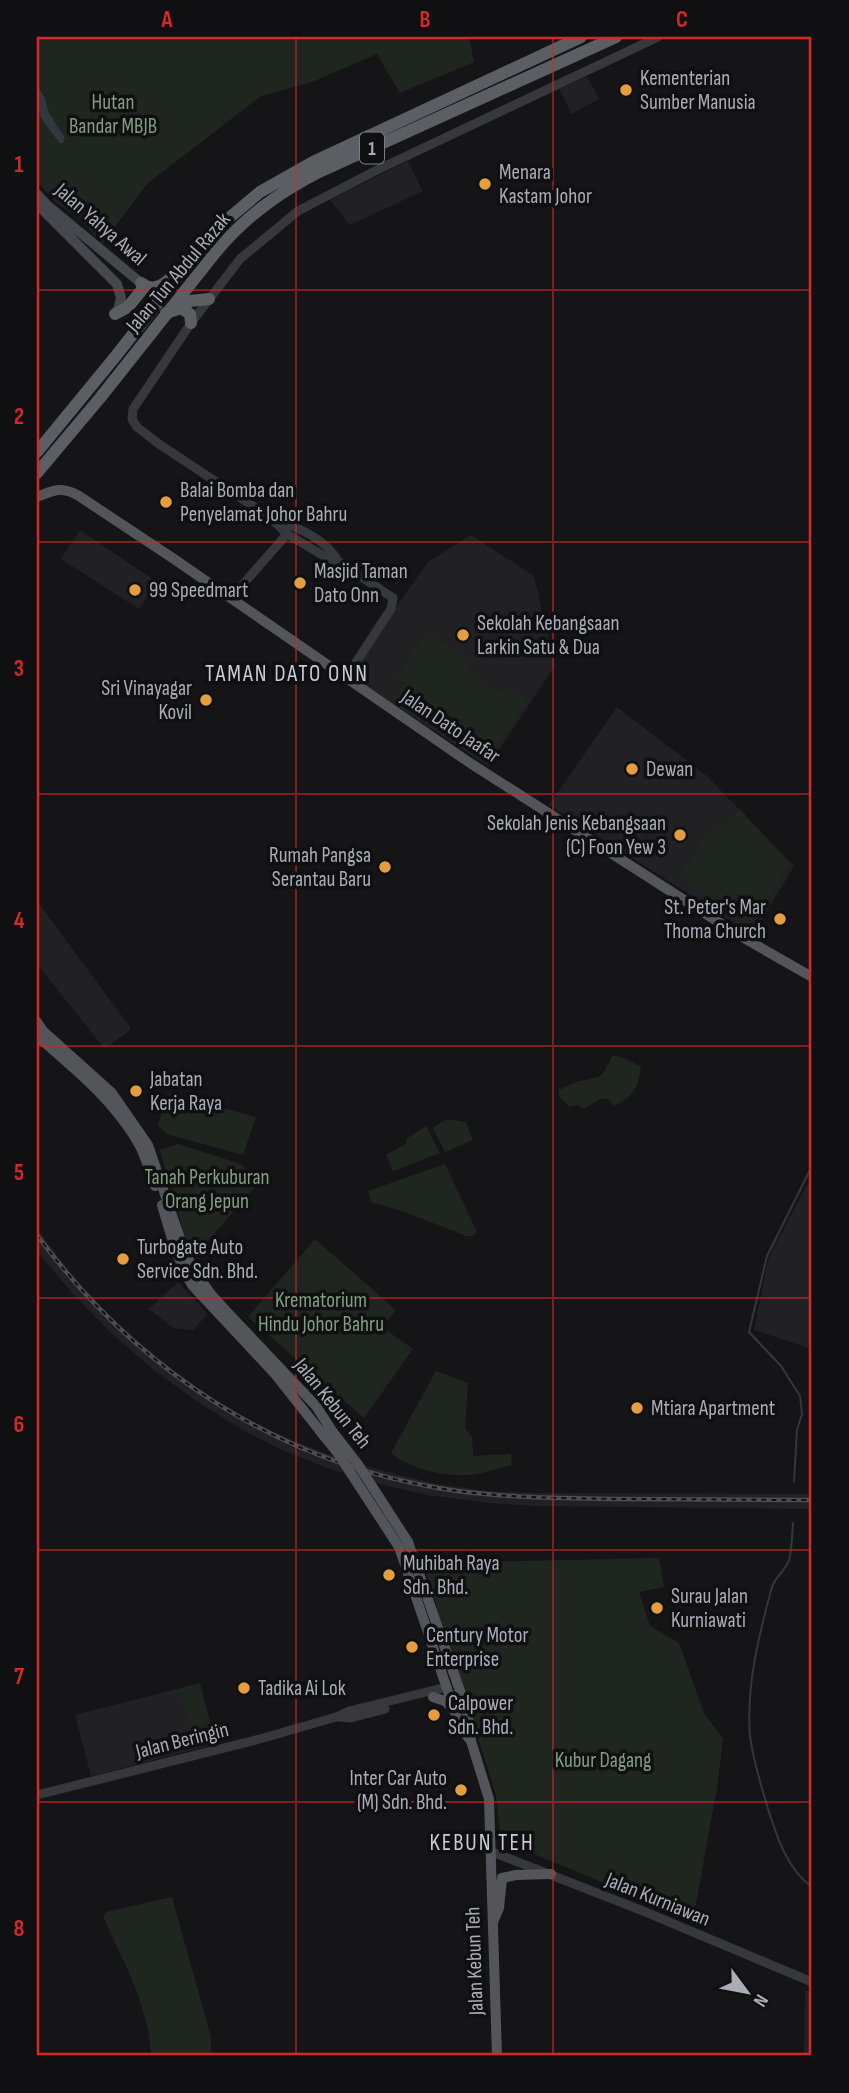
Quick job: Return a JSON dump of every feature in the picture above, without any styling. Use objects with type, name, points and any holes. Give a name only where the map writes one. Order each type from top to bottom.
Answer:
[{"type":"highway","name":"Jalan Tun Abdul Razak","points":[[37,452],[192,259],[236,212],[274,183],[313,162],[581,37]]},
{"type":"highway","name":"Jalan Tun Abdul Razak","points":[[37,473],[231,234],[264,205],[283,191],[332,166],[616,37]]},
{"type":"highway","points":[[116,312],[128,307],[143,285],[152,288],[165,284],[192,259]]},
{"type":"highway","points":[[166,313],[190,302],[209,299]]},
{"type":"highway","points":[[181,308],[190,314],[191,323]]},
{"type":"main road","name":"Jalan Yahya Awal","points":[[37,194],[143,285]]},
{"type":"main road","name":"Jalan Yahya Awal","points":[[37,204],[117,284],[121,298],[116,312]]},
{"type":"main road","name":"Jalan Dato Jaafar","points":[[37,498],[62,489],[71,491],[231,598],[345,679],[529,801],[742,937],[812,976]]},
{"type":"main road","name":"Jalan Kebun Teh","points":[[37,1022],[43,1031],[112,1093],[148,1145],[181,1244],[200,1280],[316,1406],[326,1431]]},
{"type":"main road","name":"Jalan Kebun Teh","points":[[37,1036],[94,1085],[129,1128],[141,1149],[184,1272],[202,1297],[357,1463],[403,1545],[449,1660],[459,1706],[460,1727],[471,1741],[489,1799],[497,2056]]},
{"type":"main road","name":"Jalan Kebun Teh","points":[[403,1545],[442,1674],[459,1706]]},
{"type":"main road","points":[[449,1660],[449,1690]]},
{"type":"main road","points":[[442,1674],[433,1694],[444,1702],[459,1706]]},
{"type":"main road","points":[[492,1924],[498,1912],[502,1878],[551,1874]]},
{"type":"street","points":[[345,679],[391,609],[393,598],[338,561],[328,559],[287,534],[271,518],[159,444],[137,427],[132,419],[133,409],[191,323],[240,259],[298,211],[377,170],[658,37]]},
{"type":"street","points":[[271,518],[295,527],[313,538],[334,552],[338,561]]},
{"type":"street","points":[[231,598],[287,534]]},
{"type":"street","points":[[287,534],[313,538]]},
{"type":"street","name":"Jalan Beringin","points":[[37,1795],[260,1739],[336,1717],[351,1718],[449,1690]]},
{"type":"street","name":"Jalan Kurniawan","points":[[490,1851],[812,1982]]},
{"type":"shaded area","points":[[587,76],[599,99],[572,114],[559,89]]},
{"type":"shaded area","points":[[39,89],[49,113],[65,138],[63,143],[60,143],[39,113]]},
{"type":"shaded area","points":[[408,161],[423,191],[350,225],[330,200]]},
{"type":"shaded area","points":[[80,530],[157,582],[139,609],[61,559]]},
{"type":"shaded area","name":"Sekolah Kebangsaan Larkin Satu & Dua","points":[[471,535],[534,576],[555,666],[488,766],[352,677],[428,562]]},
{"type":"shaded area","name":"Sekolah Jenis Kebangsaan (C) Foon Yew 3","points":[[617,707],[707,776],[794,866],[753,935],[549,805]]},
{"type":"shaded area","points":[[37,901],[130,1027],[130,1030],[105,1049],[37,964]]},
{"type":"shaded area","points":[[812,1176],[812,1349],[754,1330],[769,1256]]},
{"type":"shaded area","points":[[37,1229],[80,1285],[117,1323],[163,1362],[209,1396],[248,1419],[331,1455],[437,1484],[488,1491],[812,1494],[812,1509],[536,1506],[489,1503],[433,1496],[383,1485],[327,1468],[284,1451],[243,1430],[155,1371],[110,1332],[72,1293],[37,1251]]},
{"type":"shaded area","points":[[178,1282],[208,1314],[193,1330],[173,1328],[149,1309]]},
{"type":"shaded area","points":[[200,1683],[216,1744],[91,1776],[75,1715]]},
{"type":"shaded area","points":[[805,1990],[812,1993],[812,2056],[804,2056]]},
{"type":"green space","name":"Hutan Bandar MBJB","points":[[37,37],[469,37],[474,62],[400,93],[377,54],[312,82],[261,96],[147,184],[102,244],[80,219],[55,202],[37,181]]},
{"type":"green space","points":[[427,632],[472,662],[467,671],[501,694],[507,687],[527,701],[494,751],[455,725],[448,735],[394,699],[405,683],[396,677]]},
{"type":"green space","points":[[739,808],[789,864],[752,922],[745,918],[743,920],[679,877],[715,821],[724,826]]},
{"type":"green space","points":[[613,1055],[641,1067],[631,1095],[614,1106],[607,1098],[602,1098],[583,1109],[578,1105],[569,1107],[559,1096],[559,1090],[576,1082],[599,1077]]},
{"type":"green space","points":[[169,1093],[256,1117],[243,1155],[167,1134],[158,1125]]},
{"type":"green space","points":[[447,1119],[466,1122],[473,1140],[445,1152],[433,1128]]},
{"type":"green space","points":[[426,1126],[440,1153],[393,1171],[386,1155],[406,1144],[406,1139]]},
{"type":"green space","name":"Tanah Perkuburan Orang Jepun","points":[[178,1144],[241,1164],[259,1182],[195,1256],[188,1247],[160,1150]]},
{"type":"green space","points":[[445,1164],[477,1232],[473,1236],[466,1236],[371,1202],[368,1191]]},
{"type":"green space","name":"Krematorium Hindu Johor Bahru","points":[[315,1239],[396,1310],[382,1327],[413,1349],[364,1418],[248,1317]]},
{"type":"green space","points":[[436,1371],[468,1383],[465,1428],[472,1437],[473,1456],[511,1454],[512,1465],[459,1475],[418,1468],[391,1453]]},
{"type":"green space","name":"Kubur Dagang","points":[[659,1558],[664,1587],[639,1592],[650,1626],[679,1643],[704,1713],[723,1739],[693,1920],[503,1841],[496,1795],[423,1563]]},
{"type":"green space","points":[[199,1684],[209,1720],[189,1725],[179,1689]]},
{"type":"green space","points":[[172,1897],[211,2037],[211,2056],[151,2056],[141,2003],[104,1919],[106,1912]]},
{"type":"waterway","points":[[794,1482],[797,1430],[802,1414],[800,1396],[781,1366],[749,1332],[767,1256],[812,1166]]},
{"type":"waterway","points":[[793,1523],[789,1560],[772,1587],[758,1642],[749,1717],[753,1754],[779,1841],[789,1862],[812,1887]]},
{"type":"railway","points":[[37,1235],[76,1283],[118,1327],[164,1366],[213,1401],[265,1431],[320,1455],[378,1475],[438,1488],[527,1497],[812,1500]]},
{"type":"place","name":"Kementerian Sumber Manusia","points":[[626,90]]},
{"type":"place","name":"Menara Kastam Johor","points":[[485,184]]},
{"type":"place","name":"Balai Bomba dan Penyelamat Johor Bahru","points":[[166,502]]},
{"type":"place","name":"Masjid Taman Dato Onn","points":[[300,583]]},
{"type":"place","name":"99 Speedmart","points":[[135,590]]},
{"type":"place","name":"Sekolah Kebangsaan Larkin Satu & Dua","points":[[463,635]]},
{"type":"place","name":"Sri Vinayagar Kovil","points":[[206,700]]},
{"type":"place","name":"Dewan","points":[[632,769]]},
{"type":"place","name":"Sekolah Jenis Kebangsaan (C) Foon Yew 3","points":[[680,835]]},
{"type":"place","name":"Rumah Pangsa Serantau Baru","points":[[385,867]]},
{"type":"place","name":"St. Peter's Mar Thoma Church","points":[[780,919]]},
{"type":"place","name":"Jabatan Kerja Raya","points":[[136,1091]]},
{"type":"place","name":"Turbogate Auto Service Sdn. Bhd.","points":[[123,1259]]},
{"type":"place","name":"Mtiara Apartment","points":[[637,1408]]},
{"type":"place","name":"Muhibah Raya Sdn. Bhd.","points":[[389,1575]]},
{"type":"place","name":"Surau Jalan Kurniawati","points":[[657,1608]]},
{"type":"place","name":"Century Motor Enterprise","points":[[412,1647]]},
{"type":"place","name":"Tadika Ai Lok","points":[[244,1688]]},
{"type":"place","name":"Calpower Sdn. Bhd.","points":[[434,1715]]},
{"type":"place","name":"Inter Car Auto (M) Sdn. Bhd.","points":[[461,1790]]},
{"type":"district","name":"TAMAN DATO ONN","points":[[287,673]]},
{"type":"district","name":"KEBUN TEH","points":[[482,1842]]}]
